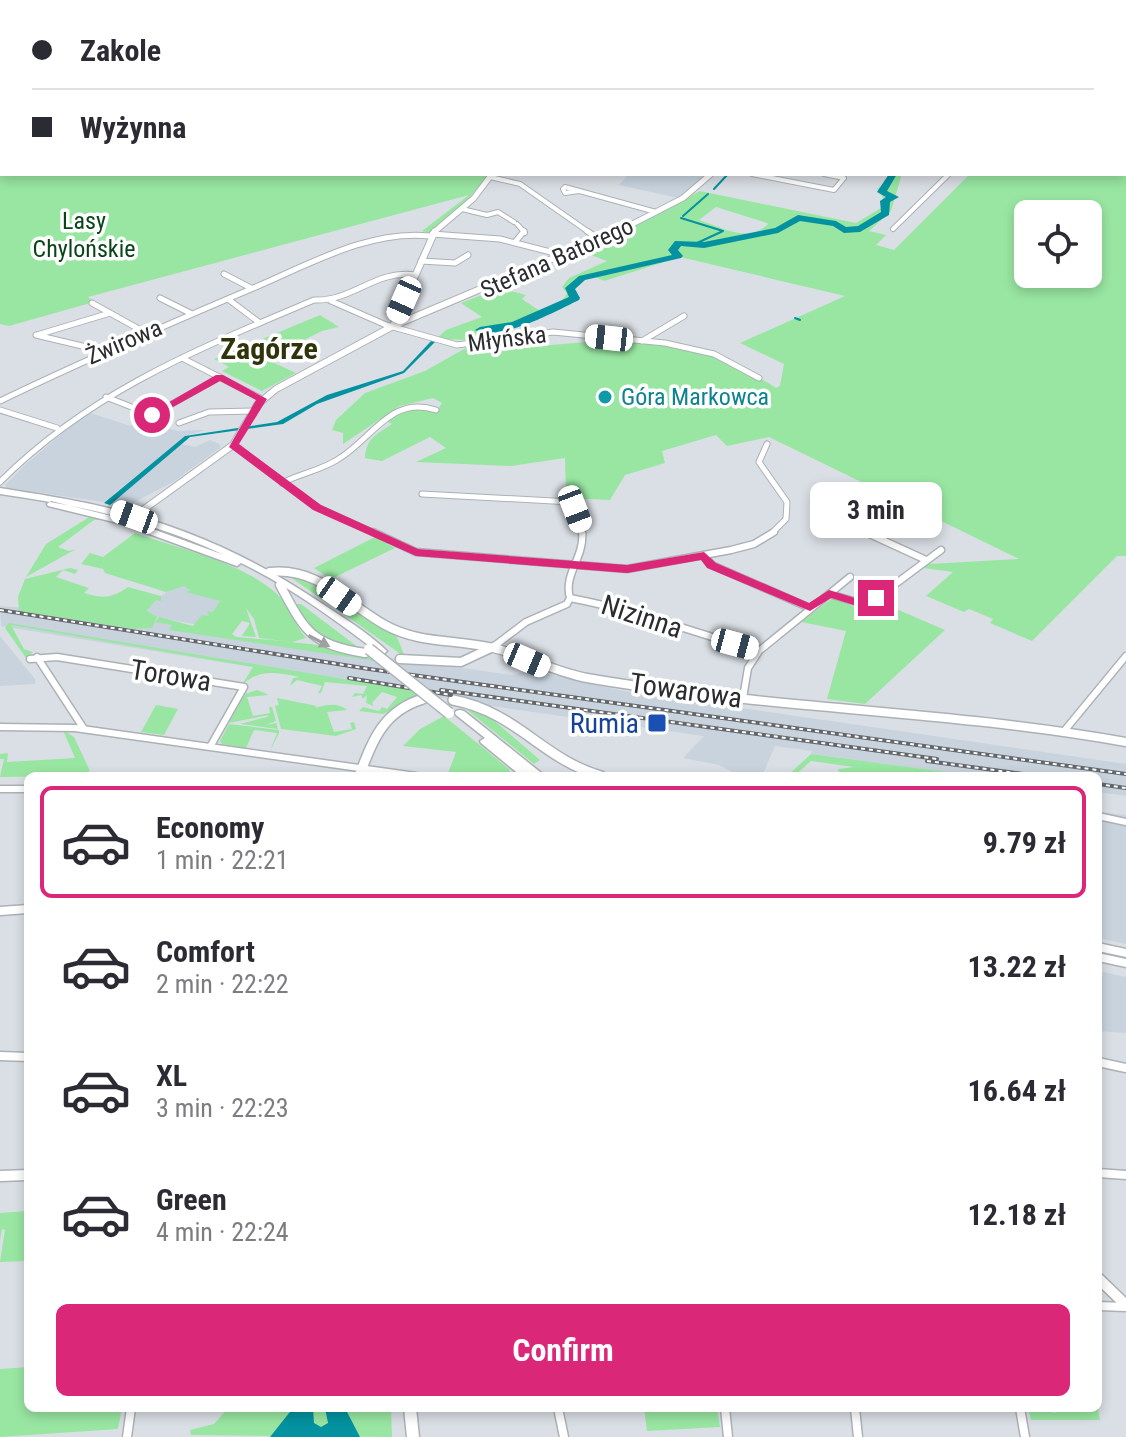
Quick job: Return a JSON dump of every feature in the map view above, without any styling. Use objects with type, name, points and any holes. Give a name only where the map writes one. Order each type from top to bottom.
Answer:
[{"type":"main road","points":[[0,494],[130,520],[216,547],[270,572],[313,599],[382,651],[523,772]]},
{"type":"main road","points":[[130,520],[234,562],[280,585],[535,772]]},
{"type":"main road","points":[[360,772],[383,720],[397,709],[423,699]]},
{"type":"main road","points":[[453,700],[500,715],[548,754],[585,772]]},
{"type":"main road","points":[[1102,948],[1125,954]]},
{"type":"main road","points":[[1102,957],[1125,954]]},
{"type":"main road","points":[[410,1412],[413,1437]]},
{"type":"street","points":[[393,326],[430,235],[462,209],[491,176],[520,184],[600,240]]},
{"type":"street","name":"Stefana Batorego","points":[[262,399],[393,326],[600,240],[691,193],[709,176]]},
{"type":"street","points":[[762,176],[834,190],[844,178],[834,176]]},
{"type":"street","points":[[893,229],[947,176]]},
{"type":"street","points":[[579,191],[656,212]]},
{"type":"street","points":[[462,209],[487,215],[498,212],[526,232],[516,241]]},
{"type":"street","name":"Żwirowa","points":[[0,401],[103,351],[251,288],[378,239],[405,233],[516,241],[566,256]]},
{"type":"street","points":[[421,261],[455,263],[468,255]]},
{"type":"street","points":[[0,482],[57,428],[106,397],[182,358],[314,300],[331,301],[396,272],[415,275]]},
{"type":"street","points":[[224,274],[251,288]]},
{"type":"street","points":[[160,298],[192,314]]},
{"type":"street","points":[[228,299],[260,323]]},
{"type":"street","name":"Młyńska","points":[[331,301],[435,340],[465,345],[553,332],[642,341],[706,352],[759,378]]},
{"type":"street","points":[[92,303],[146,333]]},
{"type":"street","points":[[103,351],[35,335],[110,313]]},
{"type":"street","points":[[642,341],[684,316]]},
{"type":"street","points":[[130,520],[233,445],[262,399],[182,358]]},
{"type":"street","points":[[106,397],[152,415],[220,377]]},
{"type":"street","points":[[282,483],[345,455],[356,441],[407,405],[421,404],[436,410]]},
{"type":"street","points":[[0,410],[57,428]]},
{"type":"street","points":[[179,423],[209,412],[253,411]]},
{"type":"street","points":[[233,445],[317,507],[416,552],[627,569],[754,544],[780,529],[786,519],[784,494],[759,462],[767,444]]},
{"type":"street","points":[[400,659],[467,661],[493,647],[526,622],[567,604],[573,566],[583,546],[580,524],[571,502],[422,494]]},
{"type":"street","points":[[848,509],[836,519],[924,562]]},
{"type":"street","points":[[829,594],[867,605],[941,550]]},
{"type":"street","points":[[704,556],[712,565],[810,608]]},
{"type":"street","name":"Towarowa","points":[[270,572],[289,569],[307,572],[394,634],[493,647],[563,673],[743,698],[981,719],[1126,742]]},
{"type":"street","points":[[743,698],[748,668],[759,651],[850,577]]},
{"type":"street","points":[[280,585],[306,635],[326,646],[367,651]]},
{"type":"street","name":"Nizinna","points":[[570,598],[627,609],[669,626],[759,651]]},
{"type":"street","points":[[1065,730],[1123,664],[1126,656]]},
{"type":"street","name":"Torowa","points":[[84,729],[33,658],[57,657],[244,687],[210,747]]},
{"type":"street","points":[[0,727],[84,729],[360,772]]},
{"type":"street","points":[[0,789],[24,789]]},
{"type":"street","points":[[1102,817],[1126,822]]},
{"type":"street","points":[[0,911],[24,909]]},
{"type":"street","points":[[0,1056],[24,1057]]},
{"type":"street","points":[[1102,1063],[1126,1068]]},
{"type":"street","points":[[1102,1173],[1126,1175]]},
{"type":"street","points":[[0,1176],[24,1175]]},
{"type":"street","points":[[1102,1282],[1126,1306]]},
{"type":"street","points":[[1102,1306],[1126,1306]]},
{"type":"street","points":[[127,1437],[130,1412]]},
{"type":"street","points":[[559,1412],[564,1437]]},
{"type":"street","points":[[725,1412],[728,1437]]},
{"type":"street","points":[[855,1412],[858,1437]]},
{"type":"street","points":[[1021,1412],[1025,1437]]},
{"type":"shaded area","points":[[627,176],[705,176],[678,198],[619,185]]},
{"type":"shaded area","points":[[87,412],[131,426],[142,419],[178,431],[205,430],[185,436],[104,502],[7,488],[5,485],[25,465]]},
{"type":"shaded area","points":[[210,440],[220,444],[220,448],[173,482],[123,508],[111,504],[181,444],[195,447]]},
{"type":"shaded area","points":[[179,583],[224,601],[204,626],[144,615],[156,600]]},
{"type":"shaded area","points":[[0,606],[182,623],[180,629],[512,675],[532,670],[624,691],[1126,764],[1126,796],[1102,793],[1102,772],[946,772],[811,754],[812,751],[775,746],[764,772],[732,772],[719,765],[683,758],[704,736],[491,706],[1,626]]},
{"type":"shaded area","points":[[0,636],[35,679],[35,684],[0,686]]},
{"type":"shaded area","points":[[1102,812],[1126,815],[1126,944],[1102,939]]},
{"type":"shaded area","points":[[1102,972],[1126,977],[1126,1033],[1102,1031]]},
{"type":"green space","name":"Lasy Chylońskie","points":[[0,176],[487,176],[469,198],[429,233],[422,231],[469,195],[88,297],[94,302],[9,326],[0,324]]},
{"type":"green space","points":[[888,176],[901,176],[891,211],[869,231],[886,235],[876,245],[894,250],[968,176],[1126,176],[1126,556],[1117,556],[1032,641],[990,623],[993,619],[969,609],[964,612],[926,596],[953,572],[923,568],[929,564],[1019,559],[769,437],[727,446],[716,435],[662,451],[665,463],[625,475],[610,500],[566,498],[565,458],[511,466],[416,462],[446,448],[430,437],[382,461],[365,458],[370,441],[392,424],[387,421],[410,407],[438,409],[442,403],[433,398],[400,406],[343,444],[343,433],[332,430],[336,420],[365,393],[425,371],[473,344],[496,342],[515,348],[587,342],[600,349],[618,348],[624,342],[664,345],[703,353],[740,368],[776,388],[780,386],[784,364],[740,343],[845,296],[680,257],[604,281],[595,277],[582,279],[571,287],[573,298],[537,318],[507,324],[497,333],[474,340],[436,339],[446,330],[482,317],[461,303],[500,288],[526,295],[522,299],[540,311],[555,304],[567,293],[562,287],[569,278],[607,261],[583,252],[700,191],[856,223],[881,208],[883,198],[877,189]],"holes":[[[716,207],[768,224],[752,233],[743,233],[699,220]]]},
{"type":"green space","points":[[320,315],[339,327],[322,331],[266,359],[296,373],[262,391],[222,371],[229,367],[214,359]]},
{"type":"green space","points":[[91,516],[101,519],[94,520],[58,547],[69,551],[76,549],[26,577],[46,544]]},
{"type":"green space","points":[[135,533],[229,565],[264,583],[282,599],[306,638],[292,642],[259,638],[254,619],[246,608],[256,637],[242,636],[250,623],[242,621],[232,634],[236,637],[330,647],[364,655],[375,661],[169,630],[172,625],[155,622],[159,617],[193,626],[202,615],[209,616],[207,611],[213,612],[220,601],[186,592],[190,590],[184,586],[166,592],[81,564],[90,553],[103,557]]},
{"type":"green space","points":[[375,537],[395,548],[331,579],[314,568]]},
{"type":"green space","points":[[70,568],[78,570],[75,574],[63,570],[56,577],[89,588],[84,593],[108,596],[128,587],[161,596],[161,601],[156,600],[147,611],[157,617],[152,628],[134,629],[19,611],[18,597],[25,579]]},
{"type":"green space","points":[[291,571],[318,584],[397,637],[405,657],[290,577]]},
{"type":"green space","points":[[833,598],[867,612],[880,602],[945,630],[865,704],[827,699],[846,631],[801,622]]},
{"type":"green space","points":[[295,604],[301,604],[363,651],[320,639],[307,626]]},
{"type":"green space","points":[[9,623],[412,690],[420,697],[383,714],[359,711],[363,707],[379,711],[382,707],[387,709],[397,697],[382,692],[372,703],[374,706],[366,703],[367,695],[363,699],[361,695],[352,697],[355,693],[363,694],[367,686],[325,682],[321,693],[318,693],[322,686],[297,680],[290,686],[293,678],[300,677],[276,673],[255,676],[242,685],[253,667],[11,625],[24,649],[33,652],[26,658],[5,628]]},
{"type":"green space","points":[[257,690],[269,695],[247,697],[253,716],[270,713],[269,707],[272,707],[276,721],[266,725],[276,723],[278,729],[240,724],[269,715],[229,723],[245,694]]},
{"type":"green space","points":[[277,698],[317,706],[315,708],[340,706],[347,710],[327,712],[334,732],[352,729],[350,723],[354,722],[356,729],[336,736],[281,729],[275,706],[279,705]]},
{"type":"green space","points":[[156,705],[178,709],[164,735],[141,732]]},
{"type":"green space","points":[[466,709],[490,717],[540,760],[534,764]]},
{"type":"green space","points":[[444,716],[510,772],[448,772],[456,752],[403,746],[420,729]]},
{"type":"green space","points":[[229,724],[279,730],[279,733],[270,751],[277,733],[254,730],[246,748],[222,744],[220,741]]},
{"type":"green space","points":[[63,730],[74,737],[90,771],[24,772],[24,777],[0,777],[4,759],[0,759],[0,754],[8,753],[7,762],[75,758]]},
{"type":"green space","points":[[811,754],[946,772],[839,772],[838,769],[854,767],[811,761],[799,772],[791,772]]},
{"type":"green space","points":[[24,1211],[24,1261],[0,1262],[5,1230],[2,1229],[0,1240],[0,1213]]},
{"type":"green space","points":[[24,1367],[24,1412],[121,1412],[118,1429],[0,1437],[0,1369]]},
{"type":"green space","points":[[224,1412],[391,1412],[392,1437],[191,1435],[190,1430],[214,1424]]},
{"type":"green space","points":[[645,1412],[718,1412],[720,1427],[647,1431]]},
{"type":"green space","points":[[1029,1412],[1099,1412],[1100,1420],[1031,1420]]},
{"type":"water","points":[[433,339],[436,341],[404,373],[317,404],[283,424],[190,437],[110,505],[104,503],[185,436],[277,422],[327,395],[403,371]]},
{"type":"water","points":[[290,1412],[313,1412],[314,1423],[321,1427],[328,1423],[326,1412],[347,1412],[360,1437],[270,1437]]},
{"type":"waterway","points":[[714,189],[726,176]]},
{"type":"waterway","points":[[480,330],[516,324],[575,298],[570,288],[582,278],[678,256],[673,250],[678,243],[704,245],[778,230],[798,218],[836,224],[844,230],[860,229],[886,213],[885,201],[894,197],[882,192],[892,176]]},
{"type":"waterway","points":[[683,216],[708,194]]},
{"type":"waterway","points":[[681,218],[723,231],[695,244]]},
{"type":"waterway","points":[[795,318],[800,320]]},
{"type":"railway","points":[[0,610],[369,669],[1126,774]]},
{"type":"railway","points":[[349,678],[451,695]]},
{"type":"railway","points":[[441,690],[937,759]]},
{"type":"railway","points":[[927,761],[1008,772]]},
{"type":"railway","points":[[1102,785],[1126,788]]},
{"type":"place","name":"Góra Markowca","points":[[605,397]]},
{"type":"place","name":"Rumia","points":[[657,723]]},
{"type":"district","name":"Zagórze","points":[[269,349]]},
{"type":"route","points":[[152,415],[220,377],[262,399],[233,445],[317,507],[416,552],[627,569],[704,556],[712,565],[810,608],[829,594],[867,605],[876,598]]}]
